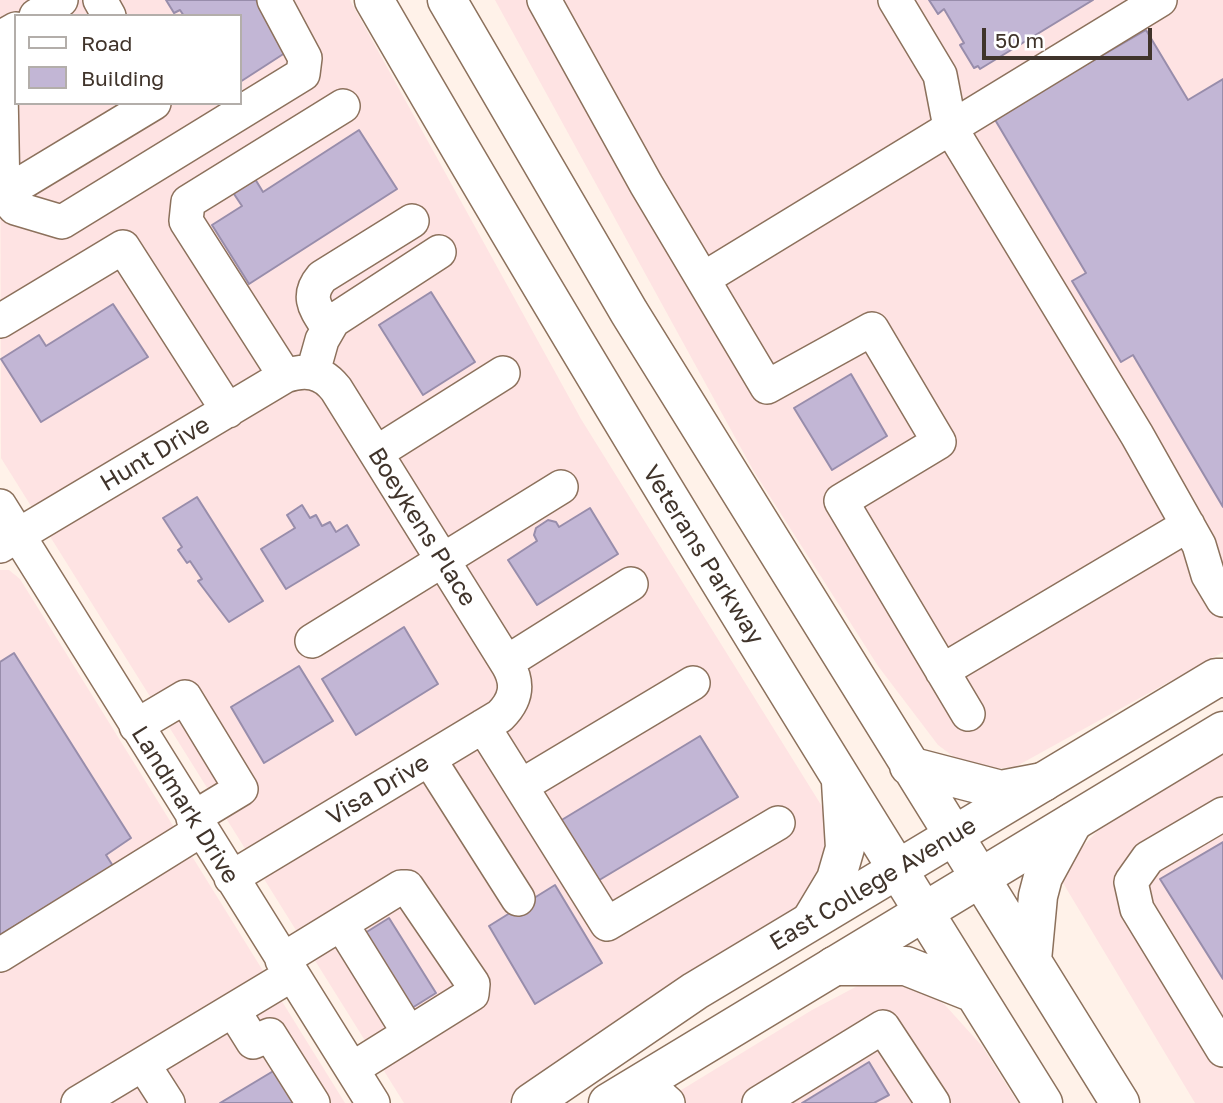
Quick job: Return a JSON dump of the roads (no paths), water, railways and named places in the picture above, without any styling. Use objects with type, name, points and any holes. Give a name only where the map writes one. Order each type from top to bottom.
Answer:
[{"type":"main road","name":"Veterans Parkway","points":[[374,0],[525,262],[1043,1103]]},
{"type":"main road","points":[[447,0],[629,312],[1120,1103]]},
{"type":"main road","name":"East College Avenue","points":[[531,1103],[695,991],[812,919],[1216,678],[1223,678]]},
{"type":"main road","name":"East College Avenue","points":[[618,1098],[1223,731]]},
{"type":"main road","points":[[909,766],[1002,790],[1043,782]]},
{"type":"main road","points":[[812,919],[836,879],[845,849],[840,776]]},
{"type":"main road","points":[[1032,960],[1038,896],[1043,877],[1073,822]]},
{"type":"main road","points":[[834,966],[906,965],[974,993]]},
{"type":"street","points":[[39,14],[61,0]]},
{"type":"street","points":[[0,38],[2,196],[15,208],[62,222],[303,74],[305,58],[274,0]]},
{"type":"street","points":[[544,0],[646,184],[768,387],[872,329],[879,340],[939,442],[842,501],[968,714]]},
{"type":"street","points":[[895,0],[940,75],[950,127],[1188,525],[1199,545],[1208,575],[1223,600]]},
{"type":"street","points":[[703,279],[1160,0]]},
{"type":"street","points":[[2,196],[151,105]]},
{"type":"street","name":"Boeykens Place","points":[[343,106],[188,202],[186,221],[299,374],[332,384],[443,560],[511,677]]},
{"type":"street","points":[[328,328],[313,303],[314,286],[323,277],[412,221]]},
{"type":"street","points":[[0,321],[123,247],[228,411]]},
{"type":"street","points":[[299,374],[328,328],[346,310],[439,252]]},
{"type":"street","points":[[376,453],[503,373]]},
{"type":"street","name":"Hunt Drive","points":[[9,541],[228,411],[299,374]]},
{"type":"street","points":[[312,641],[561,487]]},
{"type":"street","name":"Landmark Drive","points":[[0,506],[9,541],[136,726],[373,1103]]},
{"type":"street","points":[[942,671],[1188,525]]},
{"type":"street","name":"Visa Drive","points":[[231,878],[483,726],[508,708],[511,677],[631,584]]},
{"type":"street","points":[[521,786],[693,684]]},
{"type":"street","points":[[0,955],[197,824],[241,789],[185,697],[136,726]]},
{"type":"street","points":[[483,726],[607,924],[778,823]]},
{"type":"street","points":[[429,759],[518,899]]},
{"type":"street","points":[[1223,814],[1148,858],[1132,882],[1137,909],[1223,1050]]},
{"type":"street","points":[[88,1100],[233,1010],[342,925],[401,887],[407,887],[473,984],[472,994],[352,1069]]},
{"type":"street","points":[[342,925],[409,1033]]},
{"type":"street","points":[[233,1010],[253,1042],[270,1035],[313,1103]]},
{"type":"street","points":[[759,1103],[883,1027],[933,1103]]},
{"type":"street","points":[[794,1103],[876,1055],[890,1064],[906,1096]]},
{"type":"street","points":[[143,1064],[167,1103]]},
{"type":"street","points":[[618,1098],[660,1096],[668,1103]]}]
